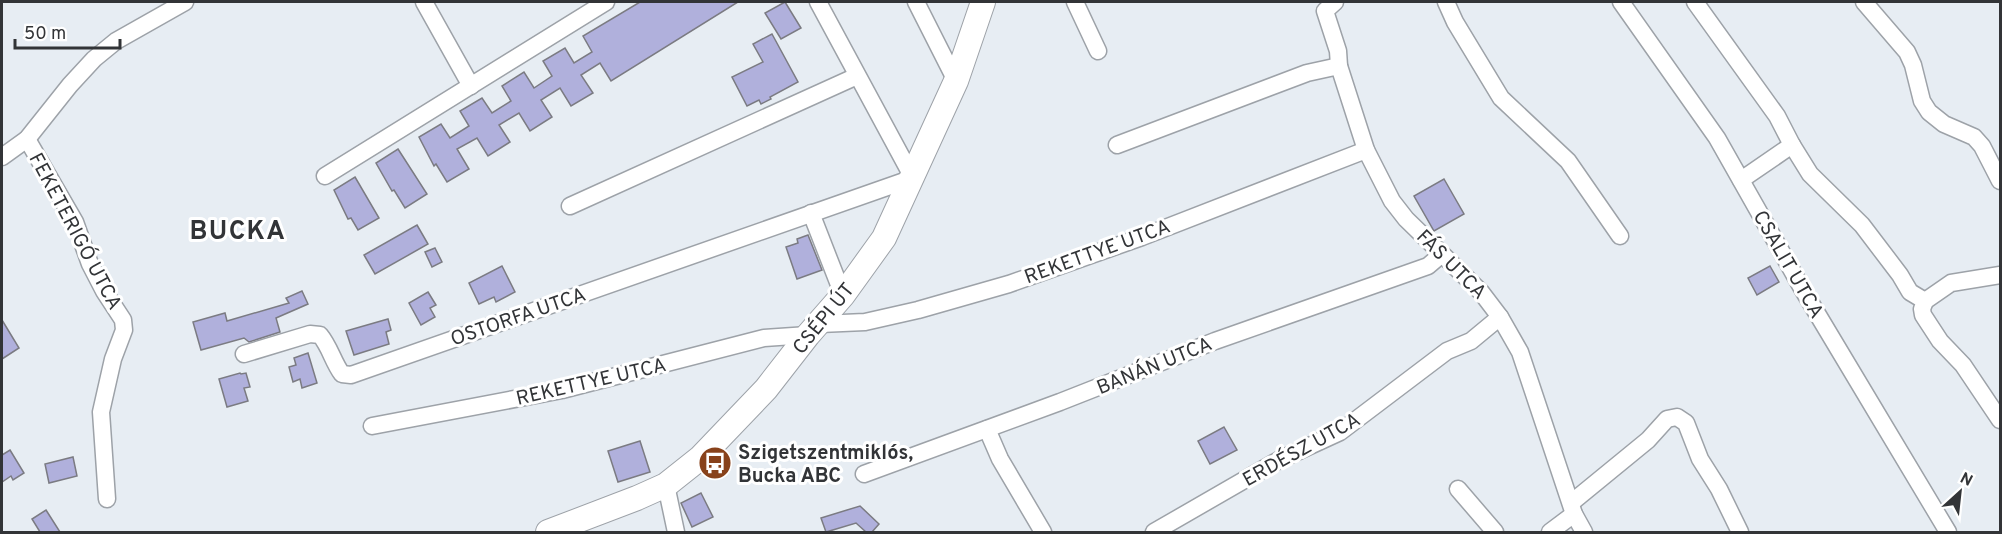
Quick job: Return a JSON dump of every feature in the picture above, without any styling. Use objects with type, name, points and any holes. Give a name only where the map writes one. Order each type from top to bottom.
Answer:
[{"type":"street","points":[[2,158],[27,139],[94,58],[116,41],[185,2]]},
{"type":"street","points":[[424,2],[471,86]]},
{"type":"street","points":[[325,176],[606,2]]},
{"type":"street","points":[[818,2],[913,178]]},
{"type":"street","points":[[916,2],[956,81]]},
{"type":"street","name":"CSÉPI ÚT","points":[[548,532],[616,507],[666,484],[700,458],[766,389],[843,296],[885,238],[956,81],[983,2]]},
{"type":"street","points":[[1075,2],[1098,51]]},
{"type":"street","name":"FÁS UTCA","points":[[1335,2],[1325,11],[1338,51],[1339,66],[1366,150],[1392,201],[1481,292],[1500,316],[1520,352],[1572,508],[1584,532]]},
{"type":"street","points":[[1446,2],[1455,22],[1501,98],[1568,161],[1620,236]]},
{"type":"street","name":"CSALIT UTCA","points":[[1621,2],[1717,138],[1803,290],[1948,532]]},
{"type":"street","points":[[1695,2],[1777,116],[1810,174],[1862,225],[1910,292],[1925,301]]},
{"type":"street","points":[[1864,2],[1906,51],[1913,65],[1922,101],[1929,111],[1944,124],[1974,137],[1982,146],[2001,181]]},
{"type":"street","points":[[1117,144],[1307,73],[1339,66]]},
{"type":"street","points":[[570,206],[857,76]]},
{"type":"street","name":"FEKETERIGÓ UTCA","points":[[27,139],[75,222],[95,273],[123,320],[124,330],[113,358],[101,412],[107,500]]},
{"type":"street","points":[[1741,180],[1792,145]]},
{"type":"street","name":"REKETTYE UTCA","points":[[372,426],[562,390],[764,338],[865,322],[918,310],[1009,284],[1142,237],[1366,150]]},
{"type":"street","name":"OSTORFA UTCA","points":[[244,354],[310,334],[320,335],[328,344],[336,366],[342,374],[351,375],[913,178]]},
{"type":"street","points":[[811,213],[843,296]]},
{"type":"street","name":"BANÁN UTCA","points":[[864,474],[1060,402],[1215,340],[1428,266],[1442,254]]},
{"type":"street","points":[[2001,275],[1951,283],[1925,301],[1922,309],[1923,315],[1940,341],[1963,365],[2001,420]]},
{"type":"street","name":"ERDÉSZ UTCA","points":[[1154,532],[1279,460],[1340,432],[1447,351],[1472,341],[1500,316]]},
{"type":"street","points":[[1550,532],[1572,508],[1648,440],[1667,419],[1677,417],[1686,423],[1700,459],[1719,489],[1740,532]]},
{"type":"street","points":[[987,429],[1000,459],[1043,532]]},
{"type":"street","points":[[666,484],[676,532]]},
{"type":"street","points":[[1458,489],[1495,532]]},
{"type":"path","points":[[319,532],[352,532]]},
{"type":"building","points":[[640,2],[738,2],[611,81],[600,63],[581,75],[593,93],[571,106],[560,88],[541,100],[552,117],[530,131],[519,113],[499,125],[510,142],[488,156],[477,138],[457,149],[469,169],[447,182],[436,164],[434,166],[419,137],[441,124],[450,138],[469,126],[460,111],[482,98],[492,113],[511,101],[502,86],[524,72],[534,88],[552,76],[543,61],[565,48],[574,63],[592,52],[583,36]]},
{"type":"building","points":[[785,2],[801,28],[781,39],[765,13]]},
{"type":"building","points":[[772,34],[798,82],[761,104],[759,100],[747,106],[732,77],[763,62],[753,44]]},
{"type":"building","points":[[398,149],[427,194],[405,208],[376,163]]},
{"type":"building","points":[[355,177],[379,218],[358,230],[351,218],[348,219],[334,190]]},
{"type":"building","points":[[1444,179],[1464,214],[1434,231],[1414,196]]},
{"type":"building","points":[[417,225],[428,244],[375,274],[364,255]]},
{"type":"building","points":[[808,235],[822,270],[797,279],[786,247],[798,243],[797,239]]},
{"type":"building","points":[[435,248],[442,262],[432,267],[425,252]]},
{"type":"building","points":[[502,266],[515,292],[496,302],[494,297],[479,304],[469,283]]},
{"type":"building","points":[[1770,266],[1779,282],[1757,295],[1748,278]]},
{"type":"building","points":[[302,291],[308,304],[276,318],[280,332],[249,342],[244,338],[201,350],[193,322],[225,313],[227,321],[289,303],[286,298]]},
{"type":"building","points":[[428,292],[436,305],[430,308],[435,317],[421,325],[409,303]]},
{"type":"building","points":[[388,319],[391,330],[386,332],[389,344],[354,355],[346,331]]},
{"type":"building","points":[[2,320],[19,348],[2,359]]},
{"type":"building","points":[[308,353],[317,383],[302,388],[300,379],[293,382],[289,367],[296,365],[294,358]]},
{"type":"building","points":[[246,373],[250,387],[244,388],[248,401],[227,407],[219,379]]},
{"type":"building","points":[[1224,427],[1237,450],[1210,464],[1198,441]]},
{"type":"building","points":[[640,441],[650,472],[618,482],[608,451]]},
{"type":"building","points":[[10,450],[24,473],[13,480],[11,476],[2,482],[2,455]]},
{"type":"building","points":[[73,457],[77,476],[49,483],[45,464]]},
{"type":"building","points":[[701,493],[713,517],[692,527],[681,503]]},
{"type":"building","points":[[860,506],[879,524],[872,532],[866,532],[856,523],[826,532],[821,518]]},
{"type":"building","points":[[46,510],[60,532],[40,532],[32,519]]},
{"type":"place","name":"Szigetszentmiklós, Bucka ABC","points":[[715,463]]},
{"type":"district","name":"BUCKA","points":[[238,230]]}]
